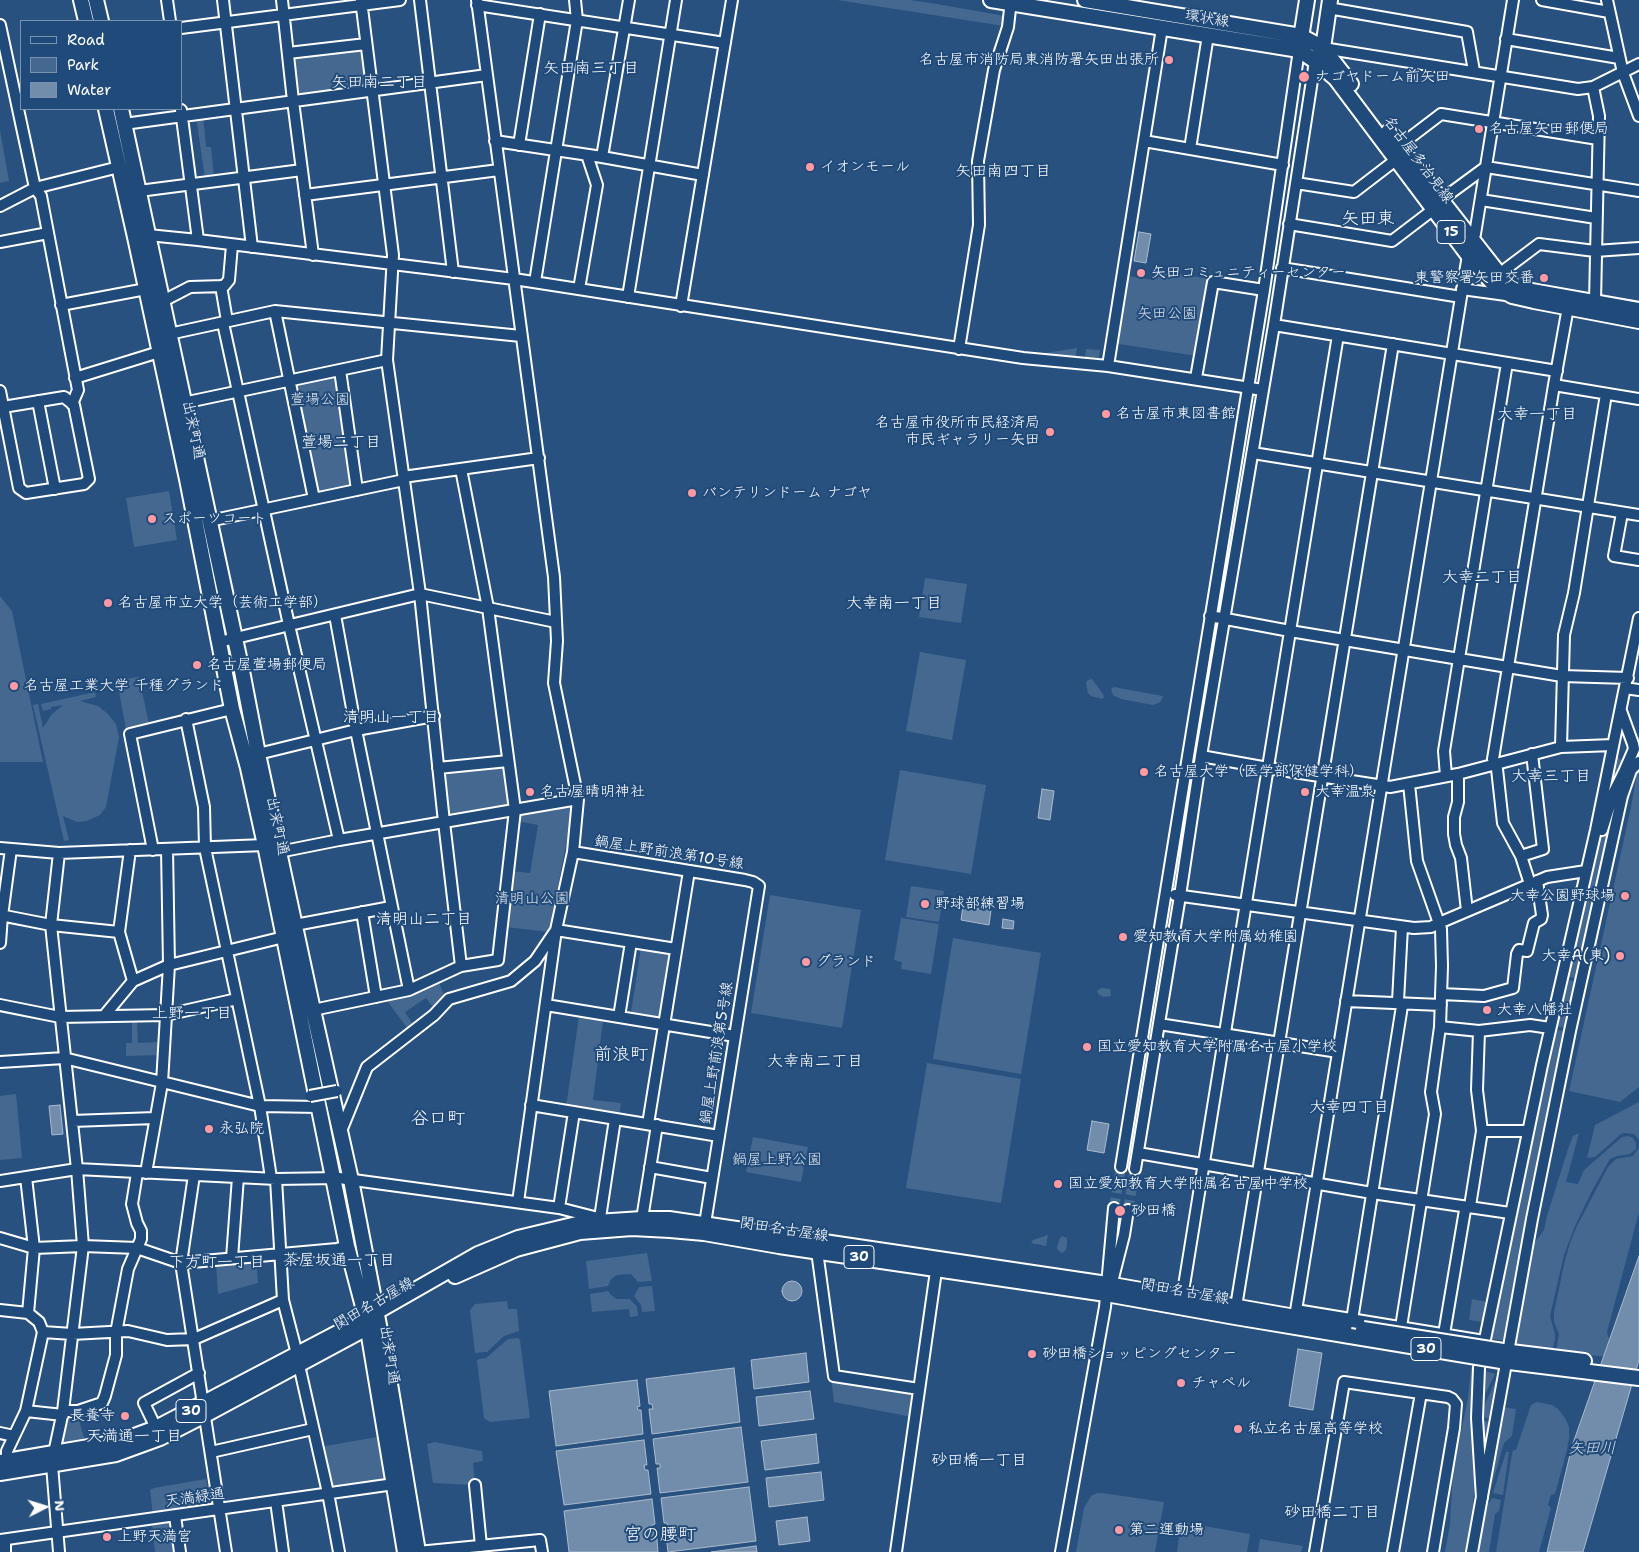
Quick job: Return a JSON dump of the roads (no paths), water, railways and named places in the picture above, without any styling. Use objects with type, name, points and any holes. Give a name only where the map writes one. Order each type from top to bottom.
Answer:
[{"type":"main road","points":[[81,0],[86,20]]},
{"type":"main road","points":[[96,0],[101,20]]},
{"type":"main road","name":"環状線","points":[[991,0],[1208,36],[1300,43]]},
{"type":"main road","name":"環状線","points":[[1085,0],[1300,43]]},
{"type":"main road","points":[[1300,43],[1307,0]]},
{"type":"main road","points":[[1316,62],[1323,48],[1329,4]]},
{"type":"main road","name":"名古屋多治見線","points":[[1300,43],[1323,48],[1471,249],[1496,287],[1517,297],[1639,321]]},
{"type":"main road","name":"名古屋多治見線","points":[[1300,43],[1316,62],[1336,79],[1398,152]]},
{"type":"main road","name":"出来町通","points":[[106,110],[119,167],[162,301],[313,1010],[341,1131],[351,1180],[405,1552]]},
{"type":"main road","name":"出来町通","points":[[121,110],[139,191],[146,288],[206,574],[232,709],[248,768],[265,845],[315,1102],[334,1178],[347,1246],[388,1372],[418,1552]]},
{"type":"main road","name":"名古屋多治見線","points":[[1471,249],[1504,280],[1516,286],[1639,310]]},
{"type":"main road","name":"関田名古屋線","points":[[4,1461],[116,1454],[160,1438],[205,1410],[458,1274],[516,1249],[606,1223],[642,1219],[669,1219],[704,1229],[817,1251],[937,1264]]},
{"type":"main road","name":"関田名古屋線","points":[[606,1223],[632,1228],[704,1229],[937,1264],[1107,1293],[1235,1312],[1295,1318],[1507,1357],[1639,1378]]},
{"type":"main road","name":"関田名古屋線","points":[[1107,1293],[1182,1298],[1235,1312]]},
{"type":"main road","name":"関田名古屋線","points":[[1507,1357],[1639,1368]]},
{"type":"main road","name":"関田名古屋線","points":[[0,1473],[118,1442],[205,1410]]},
{"type":"street","points":[[167,0],[170,20]]},
{"type":"street","points":[[223,0],[252,247]]},
{"type":"street","points":[[282,0],[313,255]]},
{"type":"street","points":[[182,28],[284,15],[361,2],[400,0]]},
{"type":"street","points":[[420,0],[453,272]]},
{"type":"street","points":[[535,282],[577,20],[575,0]]},
{"type":"street","points":[[602,157],[629,0]]},
{"type":"street","points":[[628,298],[676,0]]},
{"type":"street","points":[[681,306],[732,0]]},
{"type":"street","points":[[1295,1318],[1403,649],[1462,293],[1481,200],[1512,0]]},
{"type":"street","points":[[1542,0],[1609,12]]},
{"type":"street","points":[[1607,0],[1622,73],[1636,99],[1639,116]]},
{"type":"street","points":[[361,2],[392,264],[387,360],[420,594],[461,966]]},
{"type":"street","points":[[518,1202],[556,930],[573,852],[578,799],[554,683],[558,641],[554,577],[477,2],[540,14],[725,43]]},
{"type":"street","points":[[960,349],[978,233],[978,161],[994,70],[1008,27],[1011,2]]},
{"type":"street","points":[[1329,4],[1467,32],[1474,71]]},
{"type":"street","points":[[519,145],[540,14]]},
{"type":"street","points":[[0,25],[35,188],[41,196],[78,390],[72,404]]},
{"type":"street","points":[[1108,366],[1162,28]]},
{"type":"street","points":[[1190,149],[1208,36]]},
{"type":"street","points":[[1506,39],[1619,58]]},
{"type":"street","points":[[1121,1167],[1264,290],[1300,43]]},
{"type":"street","points":[[288,53],[366,44]]},
{"type":"street","points":[[1323,48],[1578,89],[1593,87],[1639,64]]},
{"type":"street","points":[[1135,1169],[1201,756],[1253,453],[1316,62]]},
{"type":"street","points":[[124,124],[182,112],[236,108],[487,75]]},
{"type":"street","points":[[1593,87],[1599,116],[1595,302]]},
{"type":"street","points":[[182,112],[198,240]]},
{"type":"street","points":[[1296,182],[1354,192],[1441,114],[1598,139]]},
{"type":"street","points":[[495,141],[703,175]]},
{"type":"street","points":[[1144,141],[1283,165]]},
{"type":"street","points":[[579,289],[597,185],[587,155]]},
{"type":"street","points":[[1289,224],[1392,241],[1486,166],[1639,191]]},
{"type":"street","points":[[0,206],[35,188],[119,167]]},
{"type":"street","points":[[139,191],[302,170]]},
{"type":"street","points":[[305,195],[499,170]]},
{"type":"street","points":[[1481,200],[1596,218]]},
{"type":"street","points":[[0,242],[48,233]]},
{"type":"street","points":[[142,236],[198,240],[514,279],[960,349],[1023,358],[1108,366],[1196,378],[1263,390]]},
{"type":"street","points":[[1498,274],[1539,244],[1596,252],[1639,248]]},
{"type":"street","points":[[162,301],[190,288],[224,286],[229,280],[232,245]]},
{"type":"street","points":[[1282,268],[1462,293],[1517,297]]},
{"type":"street","points":[[1196,378],[1213,282],[1264,290]]},
{"type":"street","points":[[221,286],[225,322],[264,510],[338,840]]},
{"type":"street","points":[[61,305],[146,288]]},
{"type":"street","points":[[1346,1001],[1401,1004],[1484,996],[1513,988],[1517,954],[1519,950],[1527,951],[1534,923],[1541,919],[1542,915],[1534,882],[1502,823],[1497,769],[1493,759],[1568,307]]},
{"type":"street","points":[[169,334],[275,311],[521,336]]},
{"type":"street","points":[[275,311],[314,499]]},
{"type":"street","points":[[1274,325],[1556,371]]},
{"type":"street","points":[[1182,1298],[1338,335]]},
{"type":"street","points":[[1235,1312],[1393,344]]},
{"type":"street","points":[[75,378],[159,352]]},
{"type":"street","points":[[183,403],[387,360]]},
{"type":"street","points":[[1446,776],[1444,750],[1507,363]]},
{"type":"street","points":[[340,370],[357,490]]},
{"type":"street","points":[[1554,385],[1639,399]]},
{"type":"street","points":[[0,392],[19,488],[26,493],[84,484],[89,479],[74,405],[64,397],[3,407]]},
{"type":"street","points":[[1560,746],[1564,634],[1574,593],[1606,394]]},
{"type":"street","points":[[38,401],[55,489]]},
{"type":"street","points":[[1253,453],[1486,492],[1639,515]]},
{"type":"street","points":[[209,521],[357,490],[404,478],[539,458]]},
{"type":"street","points":[[313,1010],[409,990],[461,966],[498,960],[515,810],[488,608],[461,469]]},
{"type":"street","points":[[1622,513],[1614,556],[1639,560]]},
{"type":"street","points":[[219,642],[420,594],[556,622]]},
{"type":"street","points":[[335,615],[356,730],[409,990]]},
{"type":"street","points":[[1210,616],[1562,676],[1627,683],[1639,690]]},
{"type":"street","points":[[1482,1498],[1477,1418],[1478,1368],[1550,1028],[1596,830],[1639,618]]},
{"type":"street","points":[[152,850],[130,734],[232,709]]},
{"type":"street","points":[[1472,1552],[1546,1149],[1570,1030],[1634,749],[1621,710]]},
{"type":"street","points":[[258,754],[356,730],[434,716]]},
{"type":"street","points":[[186,719],[204,808],[205,848],[260,1106],[273,1178],[281,1253],[283,1300],[328,1493],[339,1552]]},
{"type":"street","points":[[1201,756],[1390,787],[1458,774],[1560,746],[1613,745]]},
{"type":"street","points":[[1521,856],[1543,849],[1532,754]]},
{"type":"street","points":[[438,768],[508,761]]},
{"type":"street","points":[[1586,871],[1592,861],[1614,792],[1628,771],[1639,762]]},
{"type":"street","points":[[1458,774],[1458,802],[1454,817],[1454,834],[1461,858],[1467,910]]},
{"type":"street","points":[[1401,1328],[1435,1114],[1431,1092],[1440,1027],[1441,1000],[1441,929],[1417,861],[1408,784]]},
{"type":"street","points":[[0,848],[59,853],[265,845],[279,852],[338,840],[578,799]]},
{"type":"street","points":[[0,944],[1,915],[11,849]]},
{"type":"street","points":[[26,1411],[63,1413],[78,1411],[102,1403],[116,1355],[116,1333],[128,1269],[141,1239],[141,1231],[132,1204],[142,1173],[162,1082],[169,965],[167,849]]},
{"type":"street","points":[[130,850],[119,932],[133,982]]},
{"type":"street","name":"鍋屋上野前浪第10号線","points":[[573,852],[745,880],[759,886]]},
{"type":"street","points":[[59,853],[51,925],[77,1169],[83,1246],[63,1413],[53,1459],[59,1552]]},
{"type":"street","points":[[642,1219],[650,1167],[652,1125],[664,1024],[689,871]]},
{"type":"street","points":[[1165,894],[1402,927],[1423,928],[1439,923],[1546,877],[1586,871]]},
{"type":"street","name":"鍋屋上野前浪第5号線","points":[[704,1229],[759,886]]},
{"type":"street","points":[[295,924],[391,906]]},
{"type":"street","points":[[362,912],[376,997]]},
{"type":"street","points":[[1,915],[51,925],[119,932]]},
{"type":"street","points":[[1402,927],[1398,1001],[1402,1006],[1351,1328],[1401,1328],[1484,1341]]},
{"type":"street","points":[[556,930],[676,949]]},
{"type":"street","points":[[341,1131],[367,1067],[434,1015],[449,999],[511,981],[535,961],[556,930]]},
{"type":"street","points":[[104,1016],[133,982],[169,965],[284,937]]},
{"type":"street","points":[[619,1017],[631,942]]},
{"type":"street","points":[[0,1005],[60,1017],[166,1015],[237,999]]},
{"type":"street","points":[[546,1005],[735,1036]]},
{"type":"street","points":[[1159,1024],[1338,1052]]},
{"type":"street","points":[[1440,1027],[1479,1031],[1530,1025],[1550,1028]]},
{"type":"street","points":[[1444,1334],[1466,1210],[1470,1206],[1482,1131],[1477,1090],[1479,1031]]},
{"type":"street","points":[[0,1062],[64,1058],[260,1106],[315,1102],[337,1091]]},
{"type":"street","points":[[532,1105],[719,1136]]},
{"type":"street","points":[[559,1208],[574,1112]]},
{"type":"street","points":[[72,1121],[155,1118]]},
{"type":"street","points":[[0,1181],[77,1169],[238,1177],[334,1178],[559,1208],[606,1223],[616,1119]]},
{"type":"street","points":[[1482,1131],[1528,1131]]},
{"type":"street","points":[[1138,1153],[1372,1193],[1510,1214]]},
{"type":"street","points":[[650,1167],[712,1178]]},
{"type":"street","points":[[194,1175],[181,1263],[221,1509],[226,1552]]},
{"type":"street","points":[[26,1177],[34,1248],[28,1313]]},
{"type":"street","points":[[232,1258],[238,1177]]},
{"type":"street","points":[[1061,1552],[1107,1293],[1114,1208]]},
{"type":"street","points":[[1107,1293],[1124,1235],[1128,1210]]},
{"type":"street","points":[[0,1238],[34,1248],[83,1246],[137,1248],[181,1263],[337,1249],[347,1246]]},
{"type":"street","points":[[817,1251],[834,1376],[919,1389]]},
{"type":"street","points":[[896,1552],[937,1264]]},
{"type":"street","points":[[43,1332],[72,1334],[128,1331],[167,1340],[194,1339],[283,1300]]},
{"type":"street","points":[[0,1310],[28,1313],[39,1322],[43,1332],[26,1411],[4,1461]]},
{"type":"street","points":[[156,1428],[144,1403],[199,1373]]},
{"type":"street","points":[[1315,1552],[1344,1382],[1448,1397],[1456,1404],[1433,1552]]},
{"type":"street","points":[[1393,1552],[1420,1393]]},
{"type":"street","points":[[211,1452],[313,1429]]},
{"type":"street","points":[[0,1433],[14,1436]]},
{"type":"street","name":"天満緑通","points":[[3,1540],[394,1484]]},
{"type":"street","points":[[475,1485],[485,1548]]},
{"type":"street","points":[[276,1501],[283,1552]]},
{"type":"street","points":[[175,1516],[180,1552]]},
{"type":"street","points":[[3,1540],[5,1552]]},
{"type":"street","points":[[418,1552],[485,1548],[540,1540],[542,1552]]},
{"type":"water","points":[[1139,232],[1151,234],[1146,263],[1134,261]]},
{"type":"water","points":[[1042,789],[1054,791],[1050,820],[1038,818]]},
{"type":"water","points":[[963,906],[991,910],[989,925],[961,920]]},
{"type":"water","points":[[1003,919],[1014,921],[1013,929],[1002,928]]},
{"type":"water","points":[[60,1105],[63,1134],[52,1135],[49,1106]]},
{"type":"water","points":[[1092,1121],[1109,1124],[1104,1153],[1087,1150]]},
{"type":"water","name":"矢田川","points":[[1639,1256],[1639,1360],[1583,1552],[1547,1552],[1572,1446]]},
{"type":"water","points":[[792,1281],[799,1284],[802,1291],[799,1298],[792,1301],[785,1298],[782,1291],[785,1284]]},
{"type":"water","points":[[1298,1349],[1322,1353],[1313,1410],[1289,1406]]},
{"type":"water","points":[[806,1353],[809,1382],[754,1389],[751,1360]]},
{"type":"water","points":[[734,1368],[740,1422],[652,1434],[649,1409],[653,1409],[652,1404],[649,1404],[646,1379]]},
{"type":"water","points":[[637,1380],[640,1406],[637,1407],[638,1410],[641,1410],[643,1434],[556,1446],[549,1391]]},
{"type":"water","points":[[810,1391],[814,1419],[759,1426],[756,1397]]},
{"type":"water","points":[[741,1427],[748,1482],[660,1493],[657,1468],[660,1468],[660,1464],[656,1464],[653,1439]]},
{"type":"water","points":[[816,1434],[819,1463],[765,1470],[761,1441]]},
{"type":"water","points":[[644,1440],[647,1465],[644,1465],[645,1470],[648,1470],[651,1494],[564,1505],[556,1451]]},
{"type":"water","points":[[821,1472],[824,1500],[769,1507],[766,1478]]},
{"type":"water","points":[[749,1487],[756,1541],[668,1552],[665,1528],[668,1527],[667,1523],[664,1523],[661,1498]]},
{"type":"water","points":[[652,1499],[655,1524],[652,1525],[652,1528],[656,1528],[658,1552],[569,1552],[564,1511]]},
{"type":"water","points":[[807,1517],[810,1541],[779,1545],[776,1521]]},
{"type":"water","points":[[756,1546],[757,1552],[711,1552]]},
{"type":"tunnel","points":[[1114,1208],[1121,1167]]},
{"type":"tunnel","points":[[1128,1210],[1135,1169]]},
{"type":"place","name":"名古屋市消防局東消防署矢田出張所","points":[[1169,60]]},
{"type":"place","name":"ナゴヤドーム前矢田","points":[[1304,77]]},
{"type":"place","name":"名古屋矢田郵便局","points":[[1479,129]]},
{"type":"place","name":"イオンモール","points":[[810,167]]},
{"type":"place","name":"矢田コミュニティーセンター","points":[[1141,273]]},
{"type":"place","name":"東警察署矢田交番","points":[[1544,278]]},
{"type":"place","name":"名古屋市東図書館","points":[[1106,414]]},
{"type":"place","name":"名古屋市役所市民経済局 市民ギャラリー矢田","points":[[1050,432]]},
{"type":"place","name":"バンテリンドーム ナゴヤ","points":[[692,493]]},
{"type":"place","name":"スポーツコート","points":[[152,519]]},
{"type":"place","name":"名古屋市立大学（芸術工学部）","points":[[108,603]]},
{"type":"place","name":"名古屋萱場郵便局","points":[[197,665]]},
{"type":"place","name":"名古屋工業大学 千種グランド","points":[[14,686]]},
{"type":"place","name":"名古屋大学（医学部保健学科）","points":[[1144,772]]},
{"type":"place","name":"名古屋晴明神社","points":[[530,792]]},
{"type":"place","name":"大幸温泉","points":[[1305,792]]},
{"type":"place","name":"大幸公園野球場","points":[[1625,896]]},
{"type":"place","name":"野球部練習場","points":[[925,904]]},
{"type":"place","name":"愛知教育大学附属幼稚園","points":[[1123,937]]},
{"type":"place","name":"大幸A(東)","points":[[1620,956]]},
{"type":"place","name":"グランド","points":[[806,962]]},
{"type":"place","name":"大幸八幡社","points":[[1487,1010]]},
{"type":"place","name":"国立愛知教育大学附属名古屋小学校","points":[[1087,1047]]},
{"type":"place","name":"永弘院","points":[[209,1129]]},
{"type":"place","name":"国立愛知教育大学附属名古屋中学校","points":[[1058,1184]]},
{"type":"place","name":"砂田橋","points":[[1120,1211]]},
{"type":"place","name":"砂田橋ショッピングセンター","points":[[1032,1354]]},
{"type":"place","name":"チャペル","points":[[1181,1383]]},
{"type":"place","name":"長養寺","points":[[125,1416]]},
{"type":"place","name":"私立名古屋高等学校","points":[[1238,1429]]},
{"type":"place","name":"第二運動場","points":[[1119,1530]]},
{"type":"place","name":"上野天満宮","points":[[107,1537]]},
{"type":"district","name":"矢田南三丁目","points":[[591,69]]},
{"type":"district","name":"矢田南二丁目","points":[[379,83]]},
{"type":"district","name":"矢田南四丁目","points":[[1003,172]]},
{"type":"district","name":"矢田東","points":[[1368,219]]},
{"type":"district","name":"大幸一丁目","points":[[1537,415]]},
{"type":"district","name":"萱場二丁目","points":[[341,443]]},
{"type":"district","name":"大幸二丁目","points":[[1482,578]]},
{"type":"district","name":"大幸南一丁目","points":[[894,604]]},
{"type":"district","name":"清明山一丁目","points":[[391,718]]},
{"type":"district","name":"大幸三丁目","points":[[1551,777]]},
{"type":"district","name":"清明山二丁目","points":[[424,920]]},
{"type":"district","name":"上野一丁目","points":[[192,1014]]},
{"type":"district","name":"前浪町","points":[[621,1055]]},
{"type":"district","name":"大幸南二丁目","points":[[815,1062]]},
{"type":"district","name":"大幸四丁目","points":[[1349,1108]]},
{"type":"district","name":"谷口町","points":[[438,1119]]},
{"type":"district","name":"茶屋坂通一丁目","points":[[339,1261]]},
{"type":"district","name":"下方町一丁目","points":[[217,1263]]},
{"type":"district","name":"天満通一丁目","points":[[134,1437]]},
{"type":"district","name":"砂田橋一丁目","points":[[979,1461]]},
{"type":"district","name":"砂田橋二丁目","points":[[1332,1513]]},
{"type":"district","name":"宮の腰町","points":[[660,1535]]},
{"type":"park label","name":"矢田公園","points":[[1167,314]]},
{"type":"park label","name":"萱場公園","points":[[320,400]]},
{"type":"park label","name":"清明山公園","points":[[532,899]]},
{"type":"park label","name":"鍋屋上野公園","points":[[777,1160]]}]
